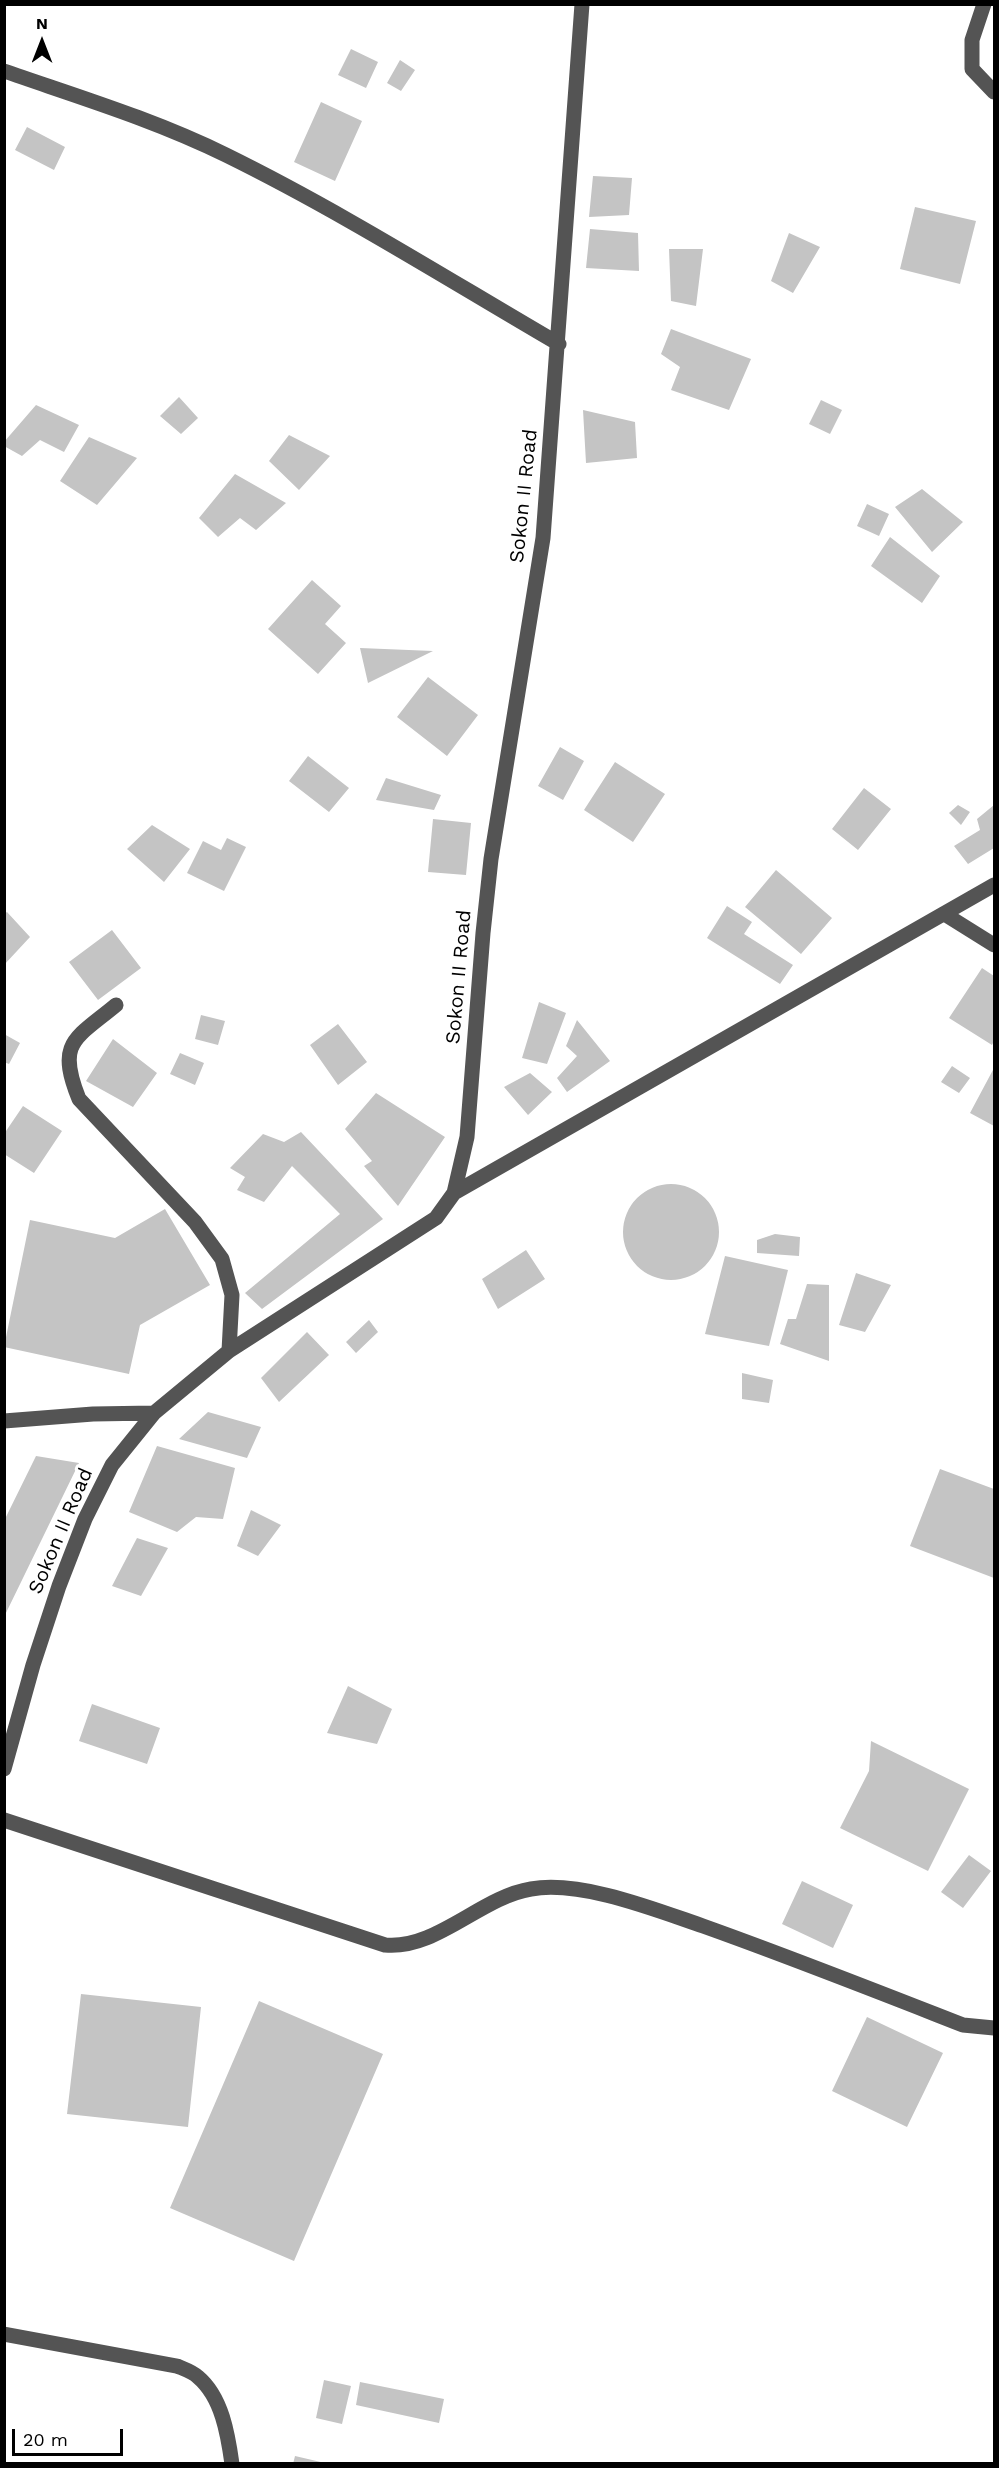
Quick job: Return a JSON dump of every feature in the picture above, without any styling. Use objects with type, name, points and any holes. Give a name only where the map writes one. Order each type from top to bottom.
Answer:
[{"type":"street","name":"Sokon II Road","points":[[4,1769],[33,1665],[85,1519],[112,1465],[154,1413],[229,1351],[436,1218],[454,1194],[467,1137],[483,933],[494,836],[543,538],[559,344],[582,4]]},
{"type":"street","points":[[984,4],[972,40],[972,69],[994,93]]},
{"type":"street","points":[[4,72],[147,120],[225,154],[310,200],[559,344]]},
{"type":"street","points":[[454,1194],[946,915],[994,885]]},
{"type":"street","points":[[946,915],[994,945]]},
{"type":"street","points":[[116,1005],[74,1040],[68,1063],[70,1078],[79,1099],[195,1222],[222,1260],[232,1295],[229,1351]]},
{"type":"street","points":[[4,1422],[93,1414],[154,1413]]},
{"type":"street","points":[[4,1820],[385,1945],[398,1947],[421,1940],[506,1897],[532,1889],[560,1889],[592,1893],[634,1902],[764,1948],[963,2025],[994,2028]]},
{"type":"street","points":[[4,2334],[177,2366],[198,2376],[213,2393],[228,2434],[232,2463]]},
{"type":"building","points":[[351,49],[378,62],[366,88],[338,75]]},
{"type":"building","points":[[400,60],[415,70],[401,91],[387,83]]},
{"type":"building","points":[[321,102],[362,121],[335,181],[294,162]]},
{"type":"building","points":[[27,127],[65,147],[54,170],[15,150]]},
{"type":"building","points":[[593,176],[632,178],[629,215],[589,217]]},
{"type":"building","points":[[915,207],[976,221],[960,284],[900,269]]},
{"type":"building","points":[[590,229],[638,233],[639,271],[586,268]]},
{"type":"building","points":[[789,233],[820,247],[793,293],[771,281]]},
{"type":"building","points":[[669,249],[703,249],[696,306],[671,301]]},
{"type":"building","points":[[671,329],[751,359],[729,410],[671,390],[680,367],[661,354]]},
{"type":"building","points":[[179,397],[198,418],[181,434],[160,416]]},
{"type":"building","points":[[821,400],[842,410],[830,434],[809,424]]},
{"type":"building","points":[[36,405],[79,425],[64,452],[40,440],[22,456],[4,446],[4,442]]},
{"type":"building","points":[[583,410],[635,422],[637,458],[586,463]]},
{"type":"building","points":[[289,435],[330,456],[299,490],[269,461]]},
{"type":"building","points":[[89,437],[137,458],[97,505],[60,481]]},
{"type":"building","points":[[235,474],[286,503],[256,530],[240,518],[218,537],[199,518]]},
{"type":"building","points":[[922,489],[963,522],[932,552],[895,507]]},
{"type":"building","points":[[867,504],[889,514],[879,536],[857,526]]},
{"type":"building","points":[[890,537],[940,576],[922,603],[871,566]]},
{"type":"building","points":[[312,580],[341,606],[325,624],[346,643],[318,674],[268,629]]},
{"type":"building","points":[[360,648],[433,651],[368,683]]},
{"type":"building","points":[[428,677],[478,715],[447,756],[397,717]]},
{"type":"building","points":[[560,747],[584,761],[563,800],[538,786]]},
{"type":"building","points":[[308,756],[349,788],[329,812],[289,781]]},
{"type":"building","points":[[615,762],[665,794],[633,842],[584,810]]},
{"type":"building","points":[[386,778],[441,795],[434,810],[376,800]]},
{"type":"building","points":[[864,788],[891,809],[858,850],[832,829]]},
{"type":"building","points":[[958,805],[970,812],[961,825],[949,813]]},
{"type":"building","points":[[994,805],[994,848],[968,864],[954,846],[980,830],[977,819]]},
{"type":"building","points":[[433,819],[471,823],[466,875],[428,872]]},
{"type":"building","points":[[152,825],[190,849],[164,882],[127,849]]},
{"type":"building","points":[[227,838],[246,847],[224,891],[187,873],[203,841],[221,850]]},
{"type":"building","points":[[776,870],[832,918],[801,954],[745,907]]},
{"type":"building","points":[[727,906],[752,922],[744,934],[793,965],[780,984],[707,938]]},
{"type":"building","points":[[7,912],[30,937],[4,965],[4,914]]},
{"type":"building","points":[[112,930],[141,968],[98,1000],[69,962]]},
{"type":"building","points":[[982,968],[994,976],[994,1041],[992,1045],[949,1018]]},
{"type":"building","points":[[539,1002],[566,1013],[547,1064],[522,1058]]},
{"type":"building","points":[[201,1015],[225,1021],[218,1045],[195,1039]]},
{"type":"building","points":[[577,1020],[610,1061],[567,1092],[557,1078],[577,1056],[566,1046]]},
{"type":"building","points":[[338,1024],[367,1062],[338,1085],[310,1045]]},
{"type":"building","points":[[4,1034],[20,1043],[9,1064],[4,1062]]},
{"type":"building","points":[[113,1039],[157,1073],[133,1107],[86,1081]]},
{"type":"building","points":[[180,1053],[204,1063],[195,1085],[170,1074]]},
{"type":"building","points":[[952,1066],[970,1078],[959,1093],[941,1082]]},
{"type":"building","points":[[994,1068],[994,1126],[970,1113]]},
{"type":"building","points":[[530,1073],[552,1092],[528,1115],[504,1087]]},
{"type":"building","points":[[376,1093],[445,1137],[398,1206],[364,1166],[372,1161],[345,1129]]},
{"type":"building","points":[[23,1106],[62,1131],[34,1173],[4,1154],[4,1134]]},
{"type":"building","points":[[301,1132],[383,1219],[262,1309],[245,1293],[340,1214],[292,1166],[264,1202],[237,1190],[245,1177],[230,1168],[263,1134],[284,1142]]},
{"type":"building","points":[[671,1184],[689,1188],[705,1198],[715,1214],[719,1232],[715,1250],[705,1266],[689,1276],[671,1280],[653,1276],[637,1266],[627,1250],[623,1232],[627,1214],[637,1198],[653,1188]]},
{"type":"building","points":[[165,1209],[210,1285],[140,1325],[129,1374],[4,1347],[30,1220],[115,1238]]},
{"type":"building","points":[[775,1234],[800,1237],[799,1256],[757,1253],[757,1240]]},
{"type":"building","points":[[526,1250],[545,1279],[498,1309],[482,1279]]},
{"type":"building","points":[[725,1256],[788,1270],[769,1346],[705,1334]]},
{"type":"building","points":[[856,1273],[891,1285],[865,1332],[839,1325]]},
{"type":"building","points":[[807,1284],[829,1285],[829,1361],[780,1344],[788,1319],[796,1319]]},
{"type":"building","points":[[369,1320],[378,1332],[356,1353],[346,1342]]},
{"type":"building","points":[[307,1332],[329,1355],[279,1402],[261,1378]]},
{"type":"building","points":[[742,1373],[773,1380],[769,1403],[742,1399]]},
{"type":"building","points":[[208,1412],[261,1427],[247,1458],[179,1439]]},
{"type":"building","points":[[157,1446],[235,1468],[223,1519],[196,1517],[177,1532],[129,1512]]},
{"type":"building","points":[[36,1456],[79,1463],[4,1617],[4,1521]]},
{"type":"building","points":[[940,1469],[994,1489],[994,1578],[910,1546]]},
{"type":"building","points":[[251,1510],[281,1525],[258,1556],[237,1546]]},
{"type":"building","points":[[137,1538],[168,1548],[141,1596],[112,1586]]},
{"type":"building","points":[[348,1686],[392,1709],[377,1744],[327,1733]]},
{"type":"building","points":[[92,1704],[160,1728],[147,1764],[79,1741]]},
{"type":"building","points":[[871,1741],[969,1789],[928,1871],[840,1828],[869,1771]]},
{"type":"building","points":[[969,1855],[991,1871],[963,1908],[941,1892]]},
{"type":"building","points":[[802,1881],[853,1905],[833,1948],[782,1924]]},
{"type":"building","points":[[81,1994],[201,2007],[188,2127],[67,2114]]},
{"type":"building","points":[[259,2001],[383,2054],[294,2261],[170,2208]]},
{"type":"building","points":[[867,2017],[943,2053],[907,2127],[832,2091]]},
{"type":"building","points":[[324,2380],[351,2386],[342,2424],[316,2418]]},
{"type":"building","points":[[360,2382],[444,2399],[439,2423],[356,2405]]},
{"type":"building","points":[[295,2456],[325,2463],[325,2464],[293,2464]]}]
